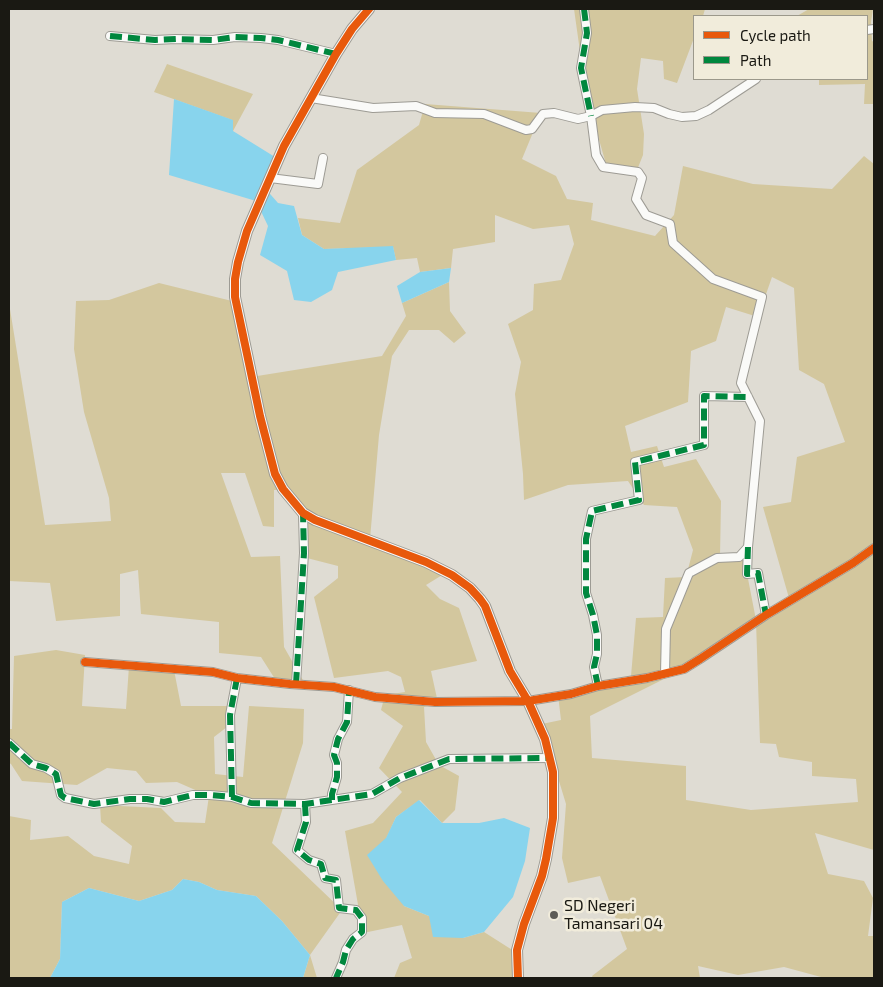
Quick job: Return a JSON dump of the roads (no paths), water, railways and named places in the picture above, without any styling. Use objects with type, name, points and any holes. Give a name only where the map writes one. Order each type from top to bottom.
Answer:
[{"type":"street","points":[[369,9],[352,29],[336,54],[284,146],[246,231],[235,279],[235,297],[260,416],[275,474],[283,489],[303,513],[327,526],[426,562],[452,575],[470,588],[485,606],[510,671],[528,701],[545,739],[553,772],[553,818],[542,876],[524,924],[517,950],[518,978]]},
{"type":"street","points":[[584,9],[587,33],[581,68],[591,116],[596,155],[603,167],[638,172],[642,178],[636,198],[646,215],[670,224],[673,243],[713,279],[762,297],[740,383],[760,421],[747,574],[758,573],[766,615]]},
{"type":"street","points":[[110,36],[155,40],[261,38],[278,40],[336,54]]},
{"type":"street","points":[[311,98],[373,108],[416,106],[435,113],[484,114],[526,130],[532,129],[543,114],[554,113],[578,119],[591,116],[602,110],[634,107],[654,108],[682,117],[696,116],[709,110],[754,80]]},
{"type":"street","points":[[270,178],[318,184],[323,158]]},
{"type":"street","points":[[598,686],[594,667],[597,654],[597,635],[586,593],[586,540],[592,511],[639,500],[635,462],[704,446],[704,396],[748,397]]},
{"type":"street","points":[[296,684],[304,553],[303,513]]},
{"type":"street","points":[[665,673],[666,629],[689,573],[717,558],[739,557],[748,547]]},
{"type":"street","points":[[85,662],[213,672],[237,678],[334,686],[375,697],[435,702],[528,701],[571,694],[598,686],[647,678],[684,669],[766,615],[874,548]]},
{"type":"street","points":[[232,797],[230,715],[237,678]]},
{"type":"street","points":[[332,800],[337,776],[337,763],[334,751],[347,722],[349,690]]},
{"type":"street","points":[[9,743],[32,764],[46,768],[56,774],[60,795],[65,798],[94,804],[130,799],[164,802],[193,795],[210,795],[232,797],[251,803],[305,804],[372,794],[400,778],[449,759],[550,758]]},
{"type":"street","points":[[305,804],[306,822],[297,850],[309,860],[321,864],[325,878],[336,880],[339,908],[356,910],[362,918],[362,932],[353,939],[346,950],[344,962],[336,978]]},
{"type":"water","points":[[174,99],[233,120],[233,131],[275,157],[264,187],[278,203],[294,206],[302,235],[324,249],[393,246],[396,260],[338,272],[332,290],[311,302],[294,300],[287,271],[260,255],[268,226],[256,201],[169,175]]},
{"type":"water","points":[[451,268],[449,282],[402,303],[397,286],[420,272]]},
{"type":"water","points":[[419,800],[442,823],[479,823],[504,818],[530,828],[525,861],[513,897],[484,932],[463,938],[433,937],[429,916],[404,906],[383,881],[367,855],[386,838],[396,817]]},
{"type":"water","points":[[183,879],[199,882],[217,890],[256,896],[282,921],[310,955],[303,978],[50,978],[60,959],[62,902],[89,888],[139,901],[172,890]]},
{"type":"place","name":"SD Negeri Tamansari 04","points":[[554,915]]}]
